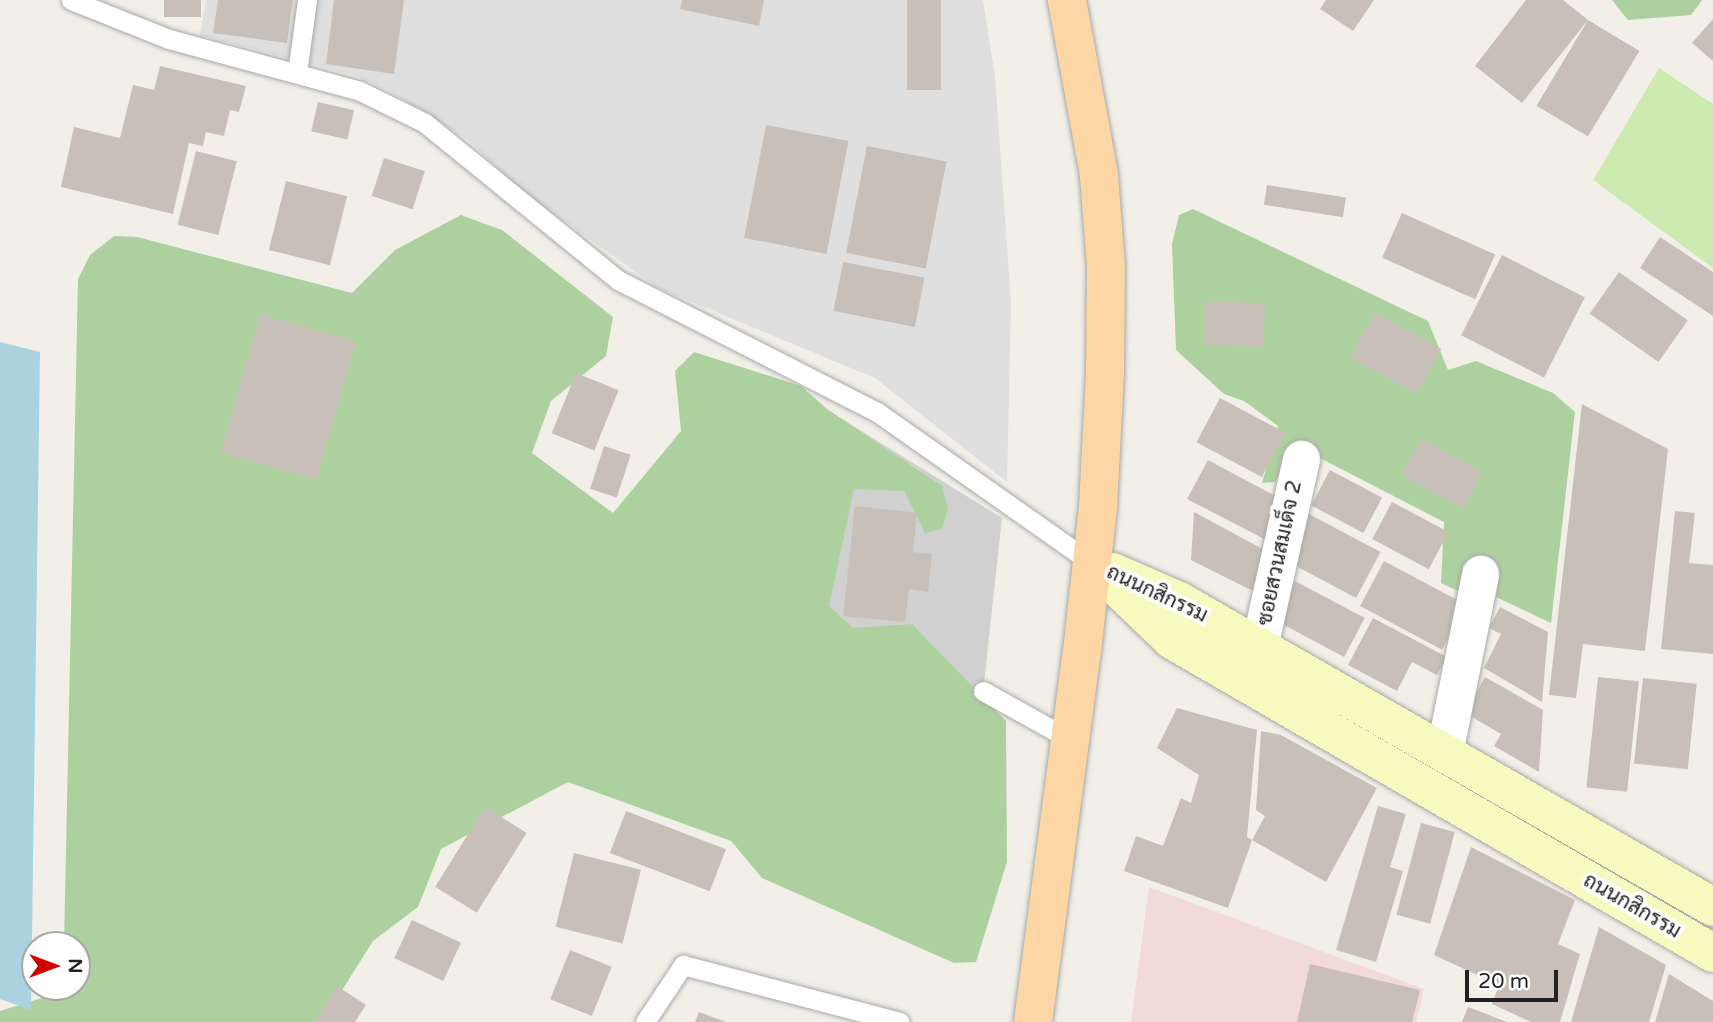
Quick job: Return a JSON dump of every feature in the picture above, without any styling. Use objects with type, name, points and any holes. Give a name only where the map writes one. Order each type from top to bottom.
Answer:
[{"type":"main road","points":[[1033,1022],[1092,563],[1103,413],[1106,267],[1100,175],[1067,0]]},
{"type":"main road","name":"ถนนกสิกรรม","points":[[1092,563],[1179,601],[1713,907]]},
{"type":"main road","name":"ถนนกสิกรรม","points":[[1092,563],[1172,640],[1713,953]]},
{"type":"street","name":"ซอยสวนสมเด็จ 2","points":[[1259,647],[1301,459]]},
{"type":"street","points":[[1444,753],[1480,574]]},
{"type":"lane","points":[[71,0],[169,39],[360,91],[425,123],[618,280],[877,412],[1092,563]]},
{"type":"lane","points":[[297,73],[307,0]]},
{"type":"lane","points":[[984,691],[1071,740]]},
{"type":"lane","points":[[645,1022],[683,965],[900,1022]]},
{"type":"shaded area","points":[[206,0],[983,0],[995,76],[1011,303],[1007,482],[875,378],[658,288],[522,191],[468,140],[393,93],[357,76],[200,35]]},
{"type":"shaded area","points":[[834,414],[1002,518],[981,711],[811,613]]},
{"type":"shaded area","points":[[1149,887],[1424,989],[1416,1022],[1131,1022]]},
{"type":"green space","points":[[1612,0],[1702,0],[1691,15],[1628,20]]},
{"type":"green space","points":[[1659,68],[1713,104],[1713,268],[1593,180]]},
{"type":"green space","points":[[1193,209],[1428,321],[1448,370],[1476,361],[1553,393],[1575,412],[1551,623],[1496,597],[1498,567],[1488,556],[1462,593],[1441,583],[1444,522],[1314,455],[1291,453],[1275,482],[1262,483],[1278,426],[1244,401],[1224,394],[1176,350],[1172,244],[1179,215]]},
{"type":"green space","points":[[461,215],[502,230],[613,317],[606,356],[551,401],[532,453],[613,513],[681,431],[675,371],[694,352],[801,386],[827,409],[942,486],[948,509],[942,529],[925,533],[904,491],[854,489],[829,606],[853,628],[912,624],[1006,721],[1007,862],[976,962],[954,963],[762,878],[731,841],[568,782],[441,849],[418,907],[373,941],[322,1022],[0,1022],[0,1011],[32,1001],[91,1001],[91,931],[64,931],[78,279],[90,255],[114,236],[137,237],[352,293],[395,250]]},
{"type":"water","points":[[0,342],[40,352],[32,931],[21,931],[21,1001],[31,1001],[31,1010],[0,999]]},
{"type":"building","points":[[164,0],[201,0],[201,17],[164,17]]},
{"type":"building","points":[[218,0],[293,0],[287,43],[213,33]]},
{"type":"building","points":[[334,0],[404,0],[394,74],[326,64]]},
{"type":"building","points":[[682,0],[764,0],[759,26],[680,9]]},
{"type":"building","points":[[907,0],[941,0],[941,90],[907,90]]},
{"type":"building","points":[[1326,0],[1374,0],[1353,31],[1320,9]]},
{"type":"building","points":[[1526,0],[1563,0],[1588,20],[1522,103],[1475,66]]},
{"type":"building","points":[[1713,19],[1713,61],[1692,43]]},
{"type":"building","points":[[1588,20],[1639,51],[1588,137],[1536,106]]},
{"type":"building","points":[[160,66],[246,86],[239,112],[230,110],[224,136],[206,132],[203,146],[189,143],[173,214],[61,187],[74,127],[120,138],[133,85],[154,90]]},
{"type":"building","points":[[318,102],[354,110],[347,140],[311,131]]},
{"type":"building","points":[[766,125],[848,141],[827,254],[744,238]]},
{"type":"building","points":[[867,146],[947,161],[926,268],[846,253]]},
{"type":"building","points":[[196,151],[237,161],[218,235],[178,225]]},
{"type":"building","points":[[384,158],[425,171],[413,209],[372,196]]},
{"type":"building","points":[[286,181],[347,196],[330,265],[269,250]]},
{"type":"building","points":[[1267,185],[1346,198],[1343,217],[1264,205]]},
{"type":"building","points":[[1402,213],[1495,254],[1475,299],[1382,258]]},
{"type":"building","points":[[1660,237],[1713,272],[1713,316],[1640,268]]},
{"type":"building","points":[[1502,255],[1585,297],[1544,377],[1461,335]]},
{"type":"building","points":[[843,262],[924,278],[915,327],[833,311]]},
{"type":"building","points":[[1619,272],[1688,320],[1659,362],[1590,314]]},
{"type":"building","points":[[1206,301],[1265,303],[1263,347],[1204,345]]},
{"type":"building","points":[[1374,313],[1441,349],[1417,394],[1350,358]]},
{"type":"building","points":[[260,314],[356,342],[316,480],[220,452]]},
{"type":"building","points":[[576,373],[619,390],[594,450],[552,433]]},
{"type":"building","points":[[1220,398],[1285,433],[1262,477],[1197,442]]},
{"type":"building","points":[[1582,404],[1668,449],[1645,651],[1583,644],[1576,698],[1549,695]]},
{"type":"building","points":[[1421,439],[1483,472],[1464,508],[1402,475]]},
{"type":"building","points":[[604,446],[631,455],[617,497],[590,489]]},
{"type":"building","points":[[1208,460],[1281,499],[1272,543],[1187,499]]},
{"type":"building","points":[[1330,470],[1382,498],[1363,533],[1311,505]]},
{"type":"building","points":[[1392,502],[1449,532],[1429,569],[1372,539]]},
{"type":"building","points":[[855,506],[917,513],[913,552],[932,554],[928,592],[909,589],[905,622],[843,616]]},
{"type":"building","points":[[1675,511],[1695,513],[1689,563],[1713,565],[1713,654],[1661,649]]},
{"type":"building","points":[[1194,512],[1270,553],[1261,595],[1191,560]]},
{"type":"building","points":[[1309,514],[1381,552],[1356,598],[1285,560]]},
{"type":"building","points":[[1384,561],[1466,605],[1442,650],[1360,606]]},
{"type":"building","points":[[1295,581],[1365,618],[1344,657],[1274,620]]},
{"type":"building","points":[[1500,607],[1548,632],[1542,702],[1484,668],[1501,634],[1489,628]]},
{"type":"building","points":[[1373,618],[1447,657],[1437,675],[1412,662],[1397,691],[1348,665]]},
{"type":"building","points":[[1485,677],[1543,710],[1539,772],[1494,746],[1501,734],[1465,713]]},
{"type":"building","points":[[1598,677],[1639,681],[1627,792],[1586,787]]},
{"type":"building","points":[[1643,678],[1697,684],[1688,769],[1634,764]]},
{"type":"building","points":[[1177,708],[1257,730],[1247,837],[1252,840],[1228,908],[1124,871],[1136,836],[1163,846],[1181,798],[1191,803],[1199,775],[1157,748]]},
{"type":"building","points":[[1261,731],[1281,735],[1377,788],[1326,882],[1252,840],[1265,816],[1256,810]]},
{"type":"building","points":[[1378,806],[1406,814],[1390,867],[1403,871],[1376,962],[1336,950]]},
{"type":"building","points":[[485,807],[527,833],[477,913],[435,887]]},
{"type":"building","points":[[626,811],[726,849],[710,891],[610,853]]},
{"type":"building","points":[[1421,823],[1455,832],[1430,924],[1396,915]]},
{"type":"building","points":[[1471,847],[1575,900],[1558,944],[1580,954],[1560,1022],[1531,1022],[1492,1004],[1499,985],[1434,955]]},
{"type":"building","points":[[574,853],[641,870],[623,943],[556,927]]},
{"type":"building","points":[[412,920],[461,943],[443,981],[394,958]]},
{"type":"building","points":[[1599,927],[1666,965],[1649,1022],[1571,1022]]},
{"type":"building","points":[[570,950],[612,967],[592,1016],[550,999]]},
{"type":"building","points":[[1310,964],[1420,990],[1412,1022],[1297,1022]]},
{"type":"building","points":[[1669,974],[1713,1001],[1713,1022],[1655,1022]]},
{"type":"building","points":[[337,986],[366,1005],[355,1022],[315,1022]]},
{"type":"building","points":[[1468,1007],[1507,1022],[1462,1022]]},
{"type":"building","points":[[699,1012],[726,1022],[695,1022]]}]
